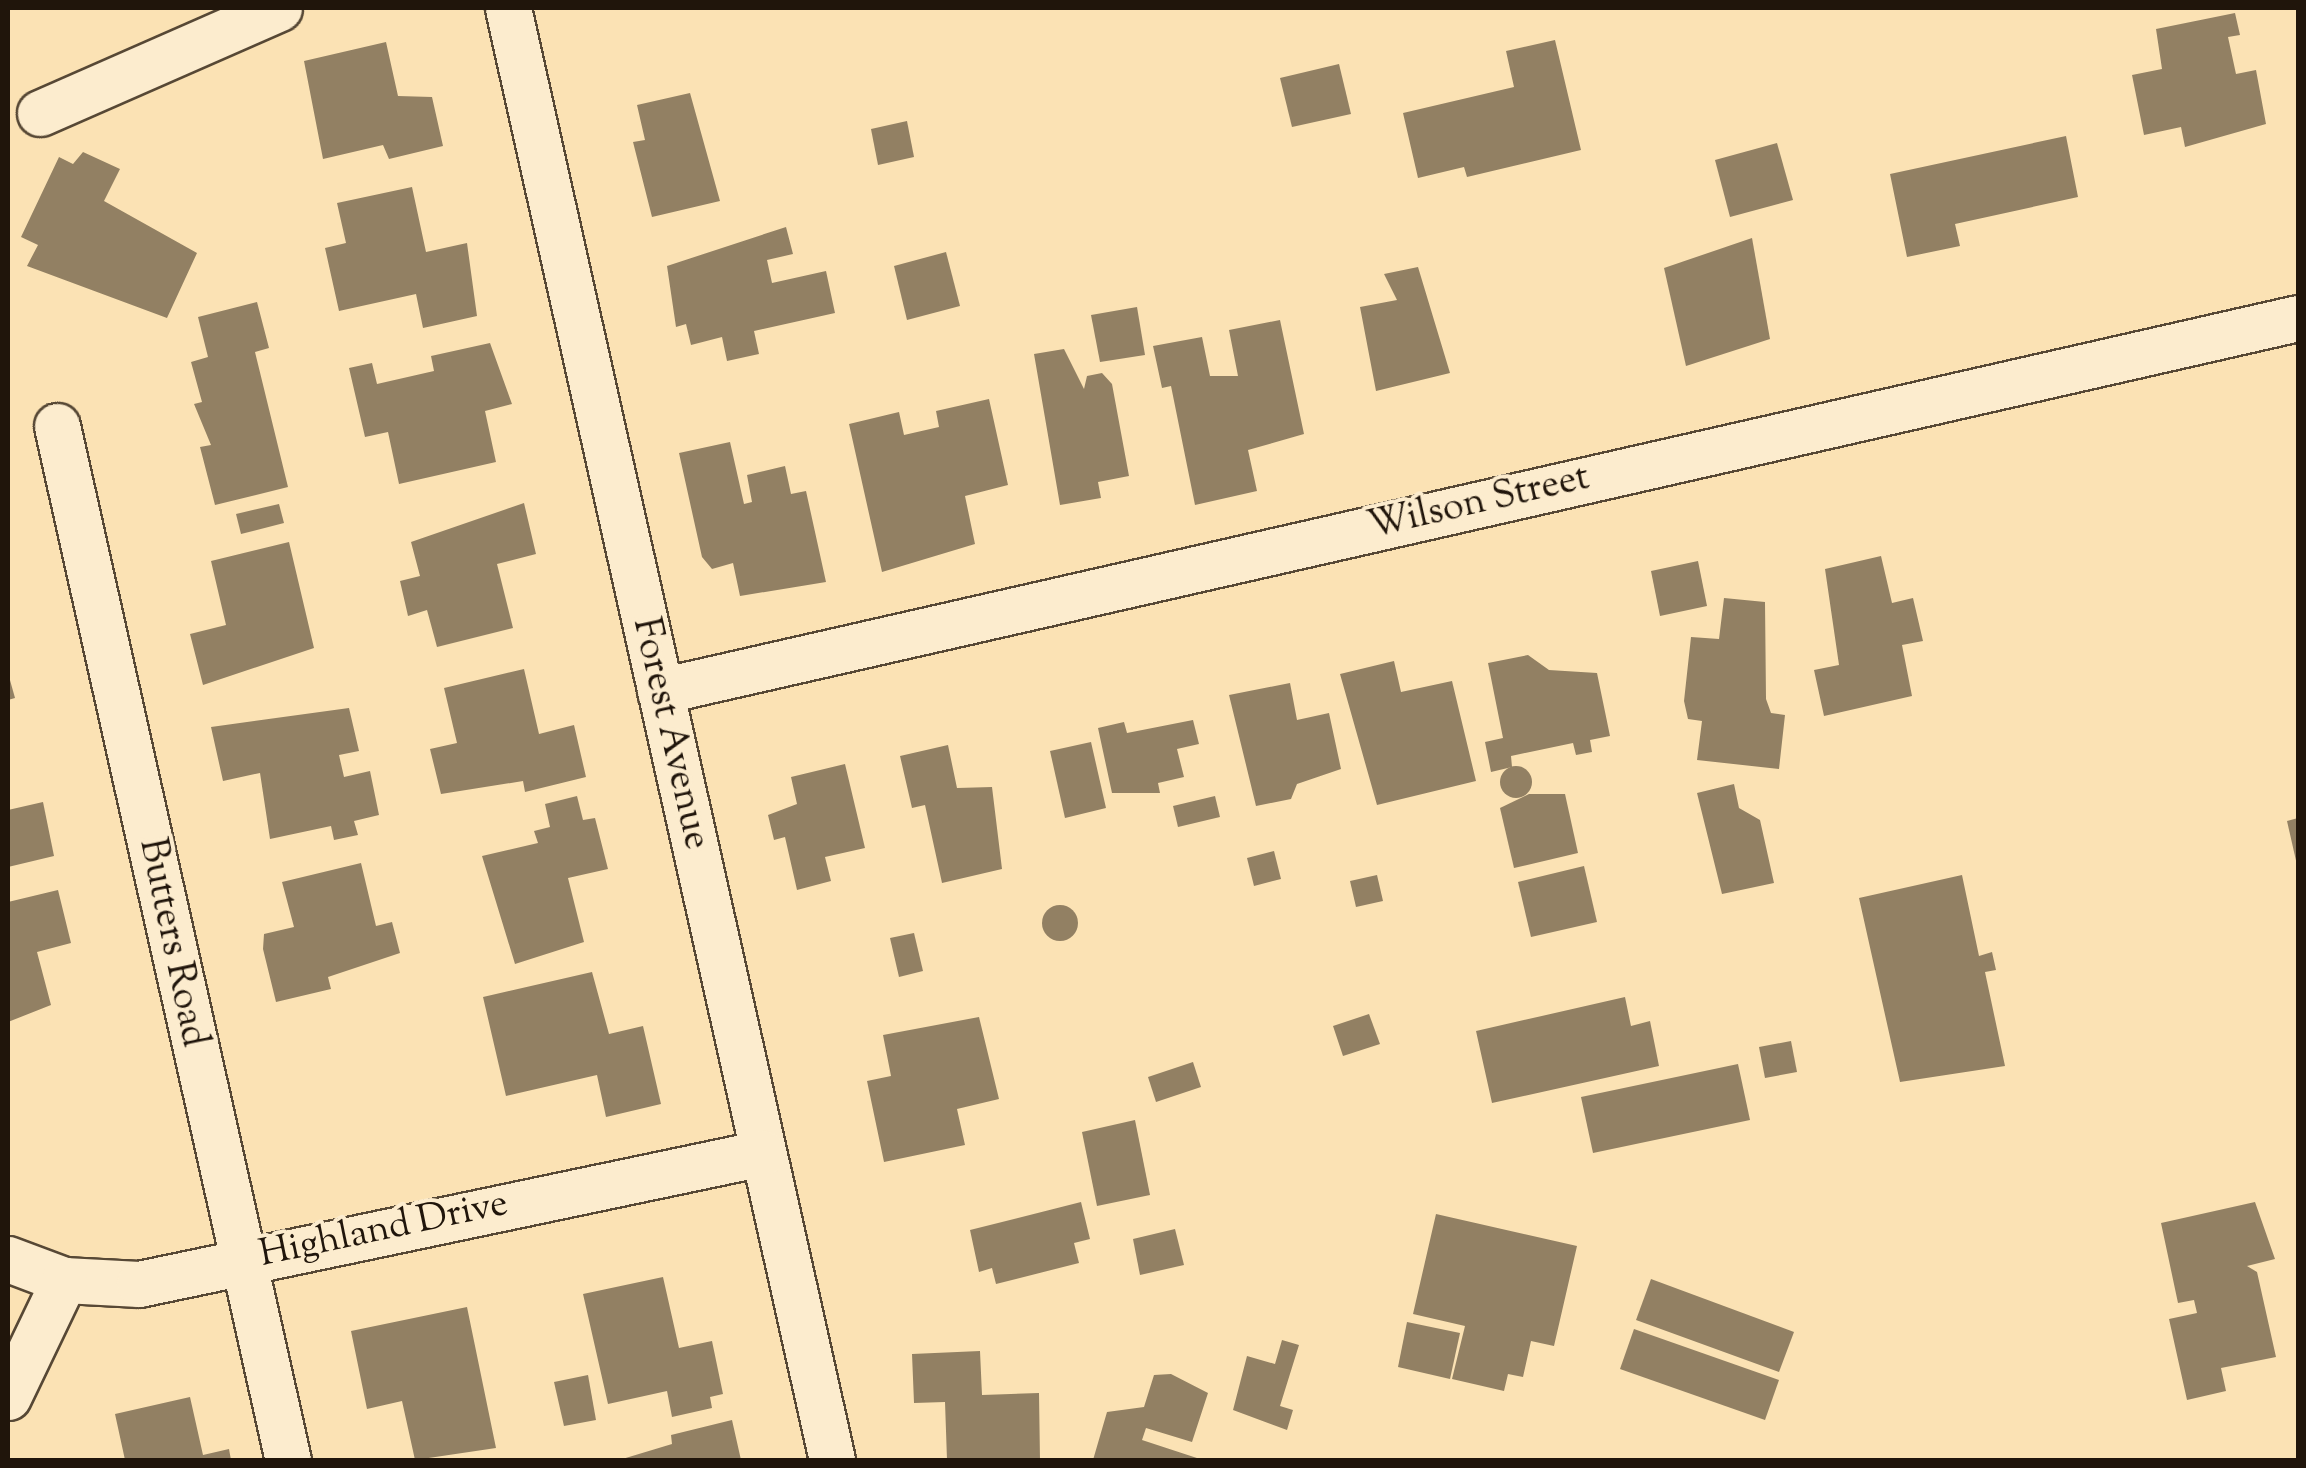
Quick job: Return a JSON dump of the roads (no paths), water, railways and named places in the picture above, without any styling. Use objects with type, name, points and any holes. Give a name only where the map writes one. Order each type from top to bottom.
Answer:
[{"type":"street","points":[[40,113],[279,8]]},
{"type":"street","name":"Forest Avenue","points":[[508,8],[832,1460]]},
{"type":"street","name":"Wilson Street","points":[[660,692],[2298,318]]},
{"type":"street","name":"Butters Road","points":[[57,426],[288,1460]]},
{"type":"street","name":"Highland Drive","points":[[8,1259],[64,1280],[139,1284],[762,1153]]},
{"type":"street","points":[[8,1398],[64,1280]]}]
